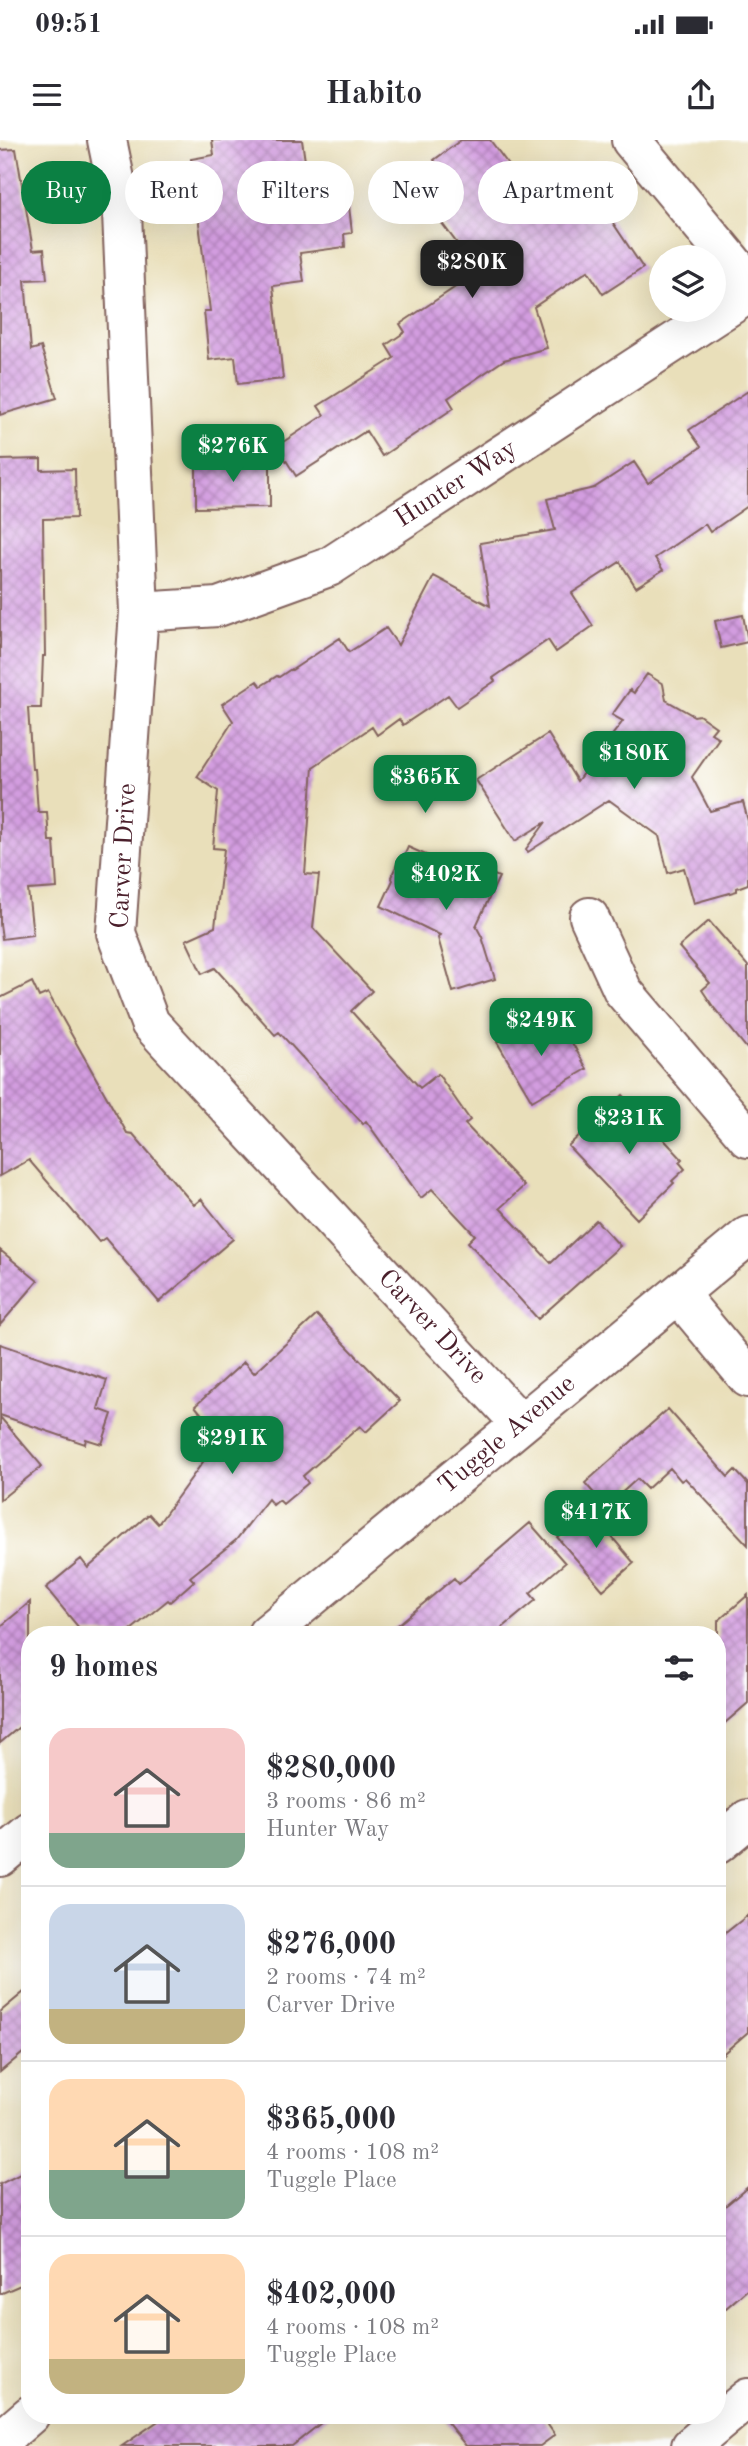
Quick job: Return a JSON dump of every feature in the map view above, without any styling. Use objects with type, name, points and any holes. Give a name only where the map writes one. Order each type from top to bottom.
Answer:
[{"type":"street","name":"Carver Drive","points":[[107,140],[122,213],[139,612],[116,933],[150,1023],[520,1423]]},
{"type":"street","points":[[631,140],[748,281]]},
{"type":"street","name":"Hunter Way","points":[[139,612],[218,607],[329,567],[748,294]]},
{"type":"street","points":[[589,917],[623,992],[748,1138]]},
{"type":"street","name":"Tuggle Avenue","points":[[277,1626],[748,1236]]},
{"type":"street","points":[[678,1294],[748,1378]]},
{"type":"street","points":[[726,1837],[748,1819]]},
{"type":"street","points":[[0,1857],[21,1840]]},
{"type":"street","points":[[726,2417],[748,2398]]},
{"type":"street","points":[[0,2441],[21,2423]]},
{"type":"street","points":[[691,2446],[717,2424]]},
{"type":"building","points":[[212,140],[302,140],[305,161],[237,161],[237,224],[351,224],[352,233],[344,234],[345,247],[300,253],[304,282],[273,286],[283,379],[238,384],[235,357],[209,360],[204,311],[210,311],[199,224],[223,224],[223,161],[191,159],[214,155]]},
{"type":"building","points":[[461,140],[490,140],[506,161],[478,161],[478,224],[614,224],[643,268],[603,294],[588,271],[534,307],[547,348],[504,360],[448,398],[454,408],[382,456],[366,431],[296,476],[277,446],[324,415],[318,406],[394,358],[386,345],[405,332],[400,324],[466,280],[462,274],[474,266],[442,224],[464,224],[464,161],[434,160]]},
{"type":"building","points":[[16,149],[21,179],[21,224],[29,224],[33,250],[44,249],[47,279],[25,280],[31,350],[41,347],[57,398],[0,415],[0,150]]},
{"type":"building","points":[[748,391],[748,506],[710,532],[705,524],[655,558],[663,570],[636,587],[620,562],[572,593],[593,626],[556,652],[548,640],[457,707],[448,695],[403,725],[399,719],[377,735],[372,727],[313,767],[305,874],[319,875],[313,928],[372,991],[351,1011],[420,1088],[438,1074],[470,1120],[465,1124],[524,1186],[500,1208],[551,1263],[596,1220],[620,1246],[538,1319],[468,1242],[475,1235],[432,1189],[421,1198],[366,1121],[363,1124],[279,1032],[275,1035],[215,968],[202,974],[186,940],[215,927],[224,849],[213,848],[218,791],[197,777],[233,721],[222,704],[257,681],[261,686],[292,670],[340,638],[349,652],[386,628],[398,645],[434,576],[490,606],[480,543],[555,530],[547,499],[594,488],[634,462],[648,483],[701,447],[689,430]]},
{"type":"building","points":[[41,459],[41,470],[75,469],[76,518],[43,519],[45,656],[41,708],[28,708],[38,812],[47,812],[49,841],[54,841],[57,888],[28,890],[33,935],[2,939],[0,460]]},
{"type":"building","points":[[196,460],[270,460],[270,507],[196,508]]},
{"type":"building","points":[[743,615],[748,642],[721,648],[715,621]]},
{"type":"building","points":[[647,674],[663,684],[666,700],[694,716],[699,715],[716,727],[711,733],[719,738],[692,777],[710,811],[743,802],[748,821],[748,884],[737,888],[737,891],[694,903],[684,868],[668,873],[659,836],[609,800],[528,852],[526,849],[546,822],[515,841],[476,780],[548,734],[577,781],[623,721],[612,715],[630,690],[634,693]]},
{"type":"building","points":[[408,847],[464,872],[468,864],[499,877],[476,926],[495,979],[453,992],[438,938],[440,935],[381,906],[393,880],[391,877]]},
{"type":"building","points":[[709,921],[748,966],[748,1050],[702,990],[710,983],[679,947]]},
{"type":"building","points":[[32,982],[39,997],[48,993],[127,1133],[133,1134],[194,1205],[201,1199],[233,1239],[159,1302],[105,1238],[99,1242],[29,1160],[0,1176],[0,998]]},
{"type":"building","points":[[538,1018],[548,1036],[563,1027],[587,1069],[532,1101],[497,1042]]},
{"type":"building","points":[[623,1095],[638,1111],[641,1108],[659,1128],[656,1131],[682,1159],[679,1162],[685,1169],[637,1219],[568,1146]]},
{"type":"building","points":[[0,1250],[38,1281],[0,1325]]},
{"type":"building","points":[[317,1315],[400,1401],[366,1432],[360,1426],[303,1476],[308,1483],[283,1504],[279,1500],[273,1505],[268,1499],[236,1540],[190,1577],[194,1581],[136,1626],[77,1626],[46,1588],[81,1559],[88,1568],[149,1514],[158,1524],[218,1441],[209,1431],[213,1428],[195,1406],[244,1362],[254,1373]]},
{"type":"building","points":[[0,1344],[107,1380],[98,1409],[112,1414],[102,1444],[86,1439],[85,1444],[0,1415]]},
{"type":"building","points":[[668,1409],[728,1477],[735,1470],[748,1484],[748,1545],[685,1478],[681,1481],[670,1468],[647,1489],[637,1479],[606,1507],[585,1483]]},
{"type":"building","points":[[0,1417],[42,1466],[0,1500]]},
{"type":"building","points":[[589,1510],[634,1563],[603,1590],[557,1537]]},
{"type":"building","points":[[530,1523],[565,1563],[530,1593],[536,1600],[505,1626],[397,1626],[454,1578],[459,1584]]},
{"type":"building","points":[[748,1595],[748,1703],[726,1722],[726,1626],[718,1626],[718,1621]]},
{"type":"building","points":[[30,1602],[30,1626],[21,1626],[21,1726],[0,1743],[0,1627]]},
{"type":"building","points":[[748,1915],[748,2032],[726,2051],[726,1933]]},
{"type":"building","points":[[21,1994],[21,2054],[0,2072],[0,2012]]},
{"type":"building","points":[[21,2174],[21,2285],[0,2294],[0,2184]]},
{"type":"building","points":[[748,2187],[748,2289],[726,2308],[726,2205]]},
{"type":"building","points":[[154,2424],[320,2424],[292,2446],[122,2446]]},
{"type":"building","points":[[448,2424],[547,2424],[555,2435],[540,2446],[466,2446]]}]
